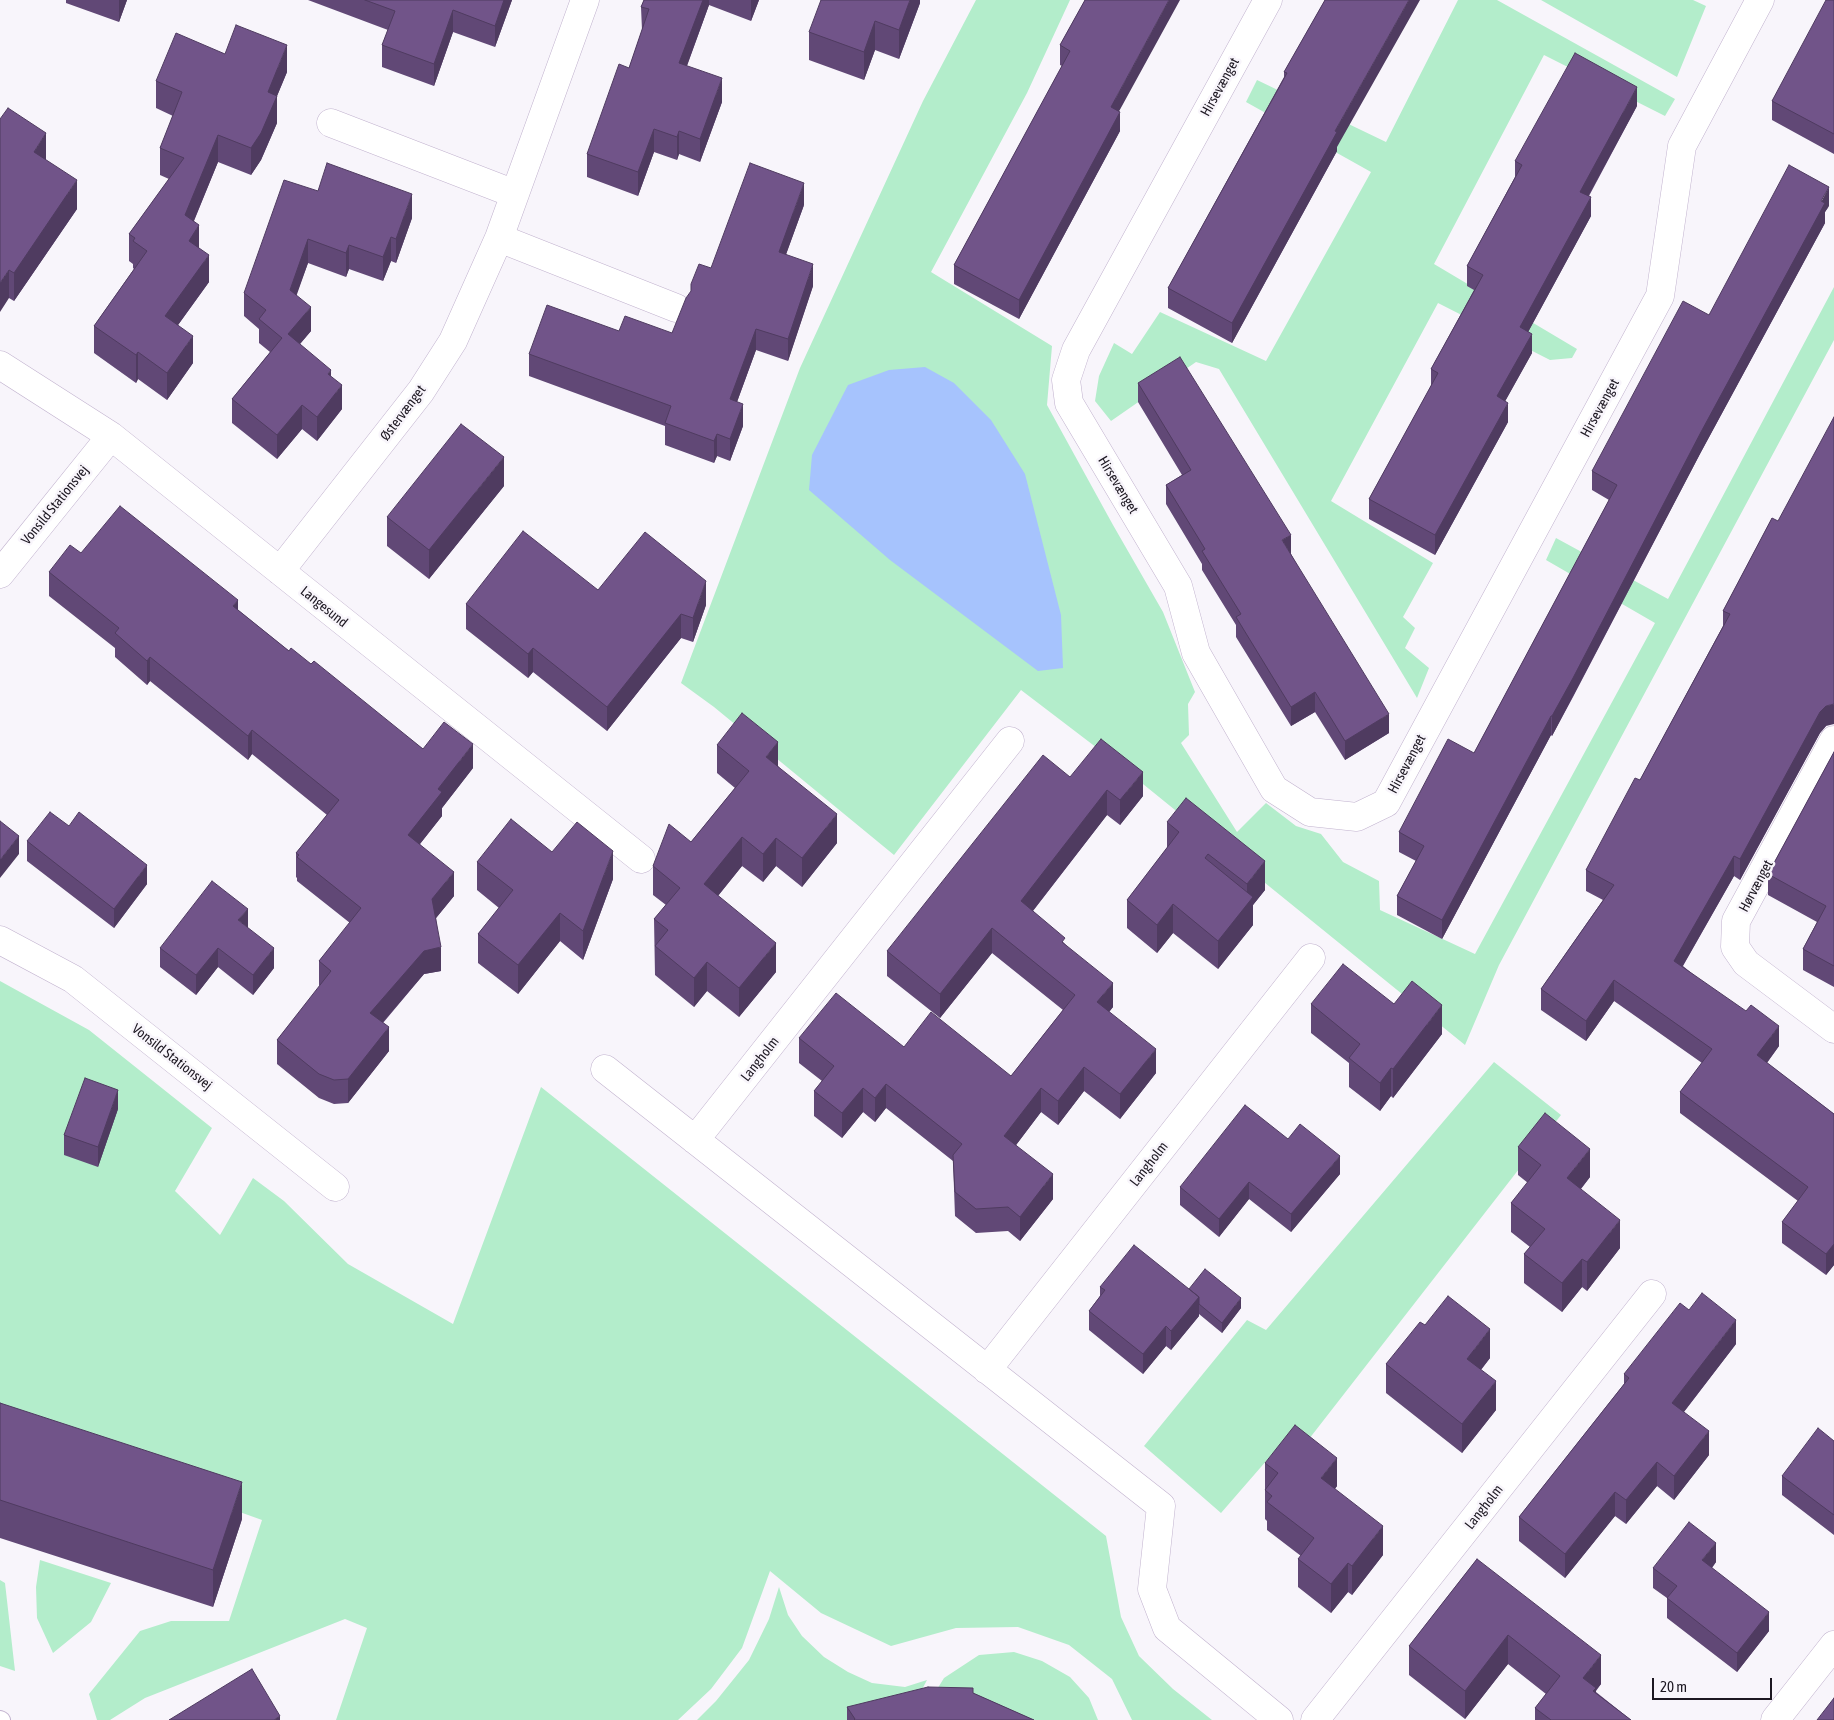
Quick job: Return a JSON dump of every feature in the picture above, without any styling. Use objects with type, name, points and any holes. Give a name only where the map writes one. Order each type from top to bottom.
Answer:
[{"type":"street","name":"Østervænget","points":[[280,572],[421,391],[453,341],[499,238],[585,0]]},
{"type":"street","name":"Hirsevænget","points":[[1268,0],[1076,350],[1066,380],[1069,403],[1178,586],[1196,653],[1274,789],[1310,812],[1358,817],[1386,803],[1660,296],[1682,146],[1760,0]]},
{"type":"street","points":[[331,122],[515,194]]},
{"type":"street","points":[[499,238],[676,308]]},
{"type":"street","name":"Langesund","points":[[0,365],[111,436],[641,859]]},
{"type":"street","name":"Vonsild Stationsvej","points":[[0,574],[111,436]]},
{"type":"street","name":"Hørvænget","points":[[1834,740],[1736,921],[1735,947],[1746,963],[1834,1029]]},
{"type":"street","name":"Langholm","points":[[695,1140],[1010,741]]},
{"type":"street","name":"Vonsild Stationsvej","points":[[0,940],[73,979],[335,1187]]},
{"type":"street","name":"Langholm","points":[[987,1370],[1310,958]]},
{"type":"street","points":[[604,1069],[1161,1506],[1152,1589],[1167,1628],[1279,1720]]},
{"type":"street","name":"Langholm","points":[[1315,1720],[1652,1294]]},
{"type":"street","points":[[1775,1720],[1834,1645]]},
{"type":"green space","points":[[976,0],[1070,0],[1027,93],[931,272],[1052,346],[1047,405],[1163,612],[1195,692],[1188,704],[1189,735],[1181,743],[1237,832],[1266,803],[1296,826],[1321,834],[1343,862],[1379,881],[1380,910],[1475,954],[1655,623],[1546,560],[1556,538],[1668,599],[1834,287],[1834,340],[1499,965],[1465,1045],[1122,767],[1021,690],[894,855],[714,707],[681,683],[800,368],[923,101]]},
{"type":"green space","points":[[1458,0],[1497,0],[1675,99],[1665,116],[1544,55],[1434,264],[1577,349],[1572,358],[1550,360],[1438,303],[1331,501],[1433,563],[1403,617],[1415,628],[1405,648],[1429,668],[1417,698],[1219,369],[1196,362],[1111,421],[1095,401],[1099,376],[1114,343],[1132,354],[1160,312],[1266,361],[1371,172],[1246,102],[1257,80],[1386,142]]},
{"type":"green space","points":[[1541,0],[1693,0],[1706,6],[1677,77]]},
{"type":"green space","points":[[0,981],[89,1030],[212,1128],[175,1191],[220,1235],[253,1178],[284,1201],[348,1264],[453,1324],[541,1087],[1106,1536],[1121,1617],[1139,1656],[1173,1689],[1212,1720],[1132,1720],[1112,1679],[1069,1645],[1018,1627],[956,1628],[891,1646],[821,1613],[770,1571],[742,1648],[711,1689],[678,1720],[336,1720],[367,1628],[345,1619],[145,1698],[110,1720],[97,1720],[89,1694],[140,1631],[171,1621],[229,1621],[262,1520],[0,1426]]},
{"type":"green space","points":[[1494,1062],[1561,1115],[1302,1448],[1287,1437],[1221,1513],[1144,1446],[1247,1320],[1266,1330]]},
{"type":"green space","points":[[40,1560],[111,1583],[91,1622],[53,1653],[37,1618],[36,1587]]},
{"type":"green space","points":[[0,1580],[5,1583],[15,1671],[0,1666]]},
{"type":"green space","points":[[779,1587],[788,1615],[802,1636],[824,1657],[848,1672],[872,1683],[905,1687],[927,1680],[918,1697],[916,1720],[697,1720],[716,1701],[749,1660],[769,1619]]},
{"type":"green space","points":[[1014,1652],[1042,1661],[1070,1677],[1089,1698],[1098,1720],[930,1720],[928,1704],[944,1678],[979,1655]]},
{"type":"water","points":[[925,367],[954,383],[991,420],[1025,474],[1061,615],[1063,668],[1038,671],[890,560],[809,490],[812,455],[848,385],[889,370]]},
{"type":"building","points":[[365,0],[504,0],[495,26],[453,10],[434,64],[382,45],[395,11]]},
{"type":"building","points":[[644,0],[703,0],[679,63],[722,78],[700,139],[679,131],[677,137],[654,129],[638,172],[587,154],[619,64],[629,68],[649,9],[641,7]]},
{"type":"building","points":[[821,0],[910,0],[899,30],[875,21],[864,52],[809,32]]},
{"type":"building","points":[[1085,0],[1169,0],[1111,107],[1120,112],[1019,300],[954,265],[1070,51],[1060,45]]},
{"type":"building","points":[[1325,0],[1409,0],[1335,131],[1337,132],[1232,323],[1168,288],[1287,73],[1284,72]]},
{"type":"building","points":[[1826,0],[1834,0],[1834,134],[1772,101]]},
{"type":"building","points":[[236,25],[287,45],[268,92],[277,96],[261,133],[251,148],[218,135],[185,215],[199,225],[189,241],[209,255],[165,316],[193,336],[167,373],[138,352],[136,355],[94,326],[147,251],[133,241],[135,238],[129,234],[184,158],[160,148],[182,92],[156,81],[176,33],[225,54]]},
{"type":"building","points":[[1575,53],[1637,87],[1580,192],[1591,197],[1520,327],[1532,334],[1497,396],[1508,403],[1435,535],[1369,499],[1438,373],[1431,369],[1483,275],[1467,266],[1522,165],[1515,161]]},
{"type":"building","points":[[8,108],[46,133],[34,152],[77,180],[14,273],[9,270],[0,283],[0,119]]},
{"type":"building","points":[[327,163],[412,194],[396,239],[391,237],[383,257],[349,245],[346,253],[308,239],[290,290],[311,307],[288,334],[331,370],[328,374],[342,385],[317,417],[302,405],[277,435],[232,399],[282,338],[259,319],[266,310],[244,293],[284,180],[318,191]]},
{"type":"building","points":[[750,163],[804,183],[779,252],[813,264],[788,339],[756,329],[730,399],[743,404],[730,439],[717,434],[714,441],[665,423],[671,406],[529,354],[547,305],[619,331],[625,316],[672,333],[686,298],[691,291],[691,284],[699,264],[711,268]]},
{"type":"building","points":[[1789,165],[1829,187],[1821,201],[1825,203],[1701,432],[1573,678],[1442,920],[1397,896],[1424,846],[1399,832],[1448,739],[1474,753],[1617,485],[1592,471],[1683,301],[1709,315]]},
{"type":"building","points":[[1180,357],[1291,535],[1282,540],[1389,714],[1345,741],[1315,692],[1291,707],[1236,617],[1241,614],[1202,551],[1205,549],[1166,485],[1191,470],[1138,383]]},
{"type":"building","points":[[1834,417],[1834,704],[1826,706],[1820,712],[1740,859],[1734,856],[1674,961],[1746,1011],[1751,1005],[1779,1026],[1757,1055],[1834,1114],[1834,1244],[1826,1254],[1782,1222],[1808,1187],[1680,1092],[1712,1049],[1614,980],[1586,1021],[1541,989],[1614,885],[1586,870],[1635,778],[1640,780],[1730,614],[1723,611],[1772,518],[1778,521]]},
{"type":"building","points":[[461,424],[504,457],[429,550],[387,517]]},
{"type":"building","points":[[120,506],[238,600],[233,606],[289,651],[291,648],[311,664],[314,661],[423,749],[444,722],[473,744],[438,789],[442,792],[408,835],[454,872],[432,899],[441,947],[424,951],[370,1013],[389,1027],[348,1079],[334,1080],[319,1074],[277,1040],[331,971],[319,961],[361,908],[297,857],[299,855],[296,853],[339,800],[252,730],[248,736],[150,657],[147,661],[115,633],[119,628],[49,572],[70,545],[81,553]]},
{"type":"building","points":[[523,531],[598,590],[645,532],[706,581],[693,618],[681,614],[607,707],[533,648],[528,654],[466,604]]},
{"type":"building","points":[[742,713],[778,742],[766,757],[837,814],[802,858],[776,838],[763,854],[742,837],[704,884],[776,943],[739,988],[707,962],[694,978],[655,946],[668,930],[654,919],[680,888],[653,866],[669,824],[691,842],[749,771],[717,745]]},
{"type":"building","points":[[1101,739],[1143,772],[1120,800],[1107,790],[1021,901],[1065,938],[1062,942],[1113,983],[1097,1002],[1156,1049],[1120,1094],[1084,1067],[1058,1101],[1041,1088],[1004,1136],[1053,1174],[1020,1217],[1008,1207],[976,1209],[955,1192],[953,1155],[962,1144],[886,1084],[875,1098],[863,1088],[842,1113],[814,1091],[834,1066],[799,1038],[836,993],[904,1047],[931,1012],[1011,1076],[1075,995],[992,928],[940,994],[887,951],[1043,755],[1070,777]]},
{"type":"building","points":[[1834,752],[1834,966],[1803,949],[1826,906],[1768,874]]},
{"type":"building","points":[[1186,798],[1265,861],[1247,884],[1208,854],[1205,858],[1253,897],[1218,941],[1173,904],[1157,925],[1127,900],[1179,832],[1167,822]]},
{"type":"building","points":[[50,812],[69,826],[79,812],[147,865],[114,909],[27,841]]},
{"type":"building","points":[[511,819],[552,852],[577,822],[613,851],[583,931],[560,913],[518,965],[478,934],[513,890],[477,862]]},
{"type":"building","points":[[0,821],[19,836],[0,860]]},
{"type":"building","points":[[212,881],[248,909],[238,920],[274,948],[253,975],[218,948],[196,975],[160,948]]},
{"type":"building","points":[[1343,964],[1394,1004],[1412,981],[1442,1005],[1380,1083],[1349,1058],[1360,1044],[1311,1004]]},
{"type":"building","points":[[85,1078],[118,1090],[98,1147],[64,1135]]},
{"type":"building","points":[[1245,1105],[1288,1139],[1300,1124],[1340,1156],[1291,1214],[1249,1182],[1219,1219],[1180,1187]]},
{"type":"building","points":[[1545,1113],[1590,1149],[1567,1178],[1620,1220],[1587,1262],[1582,1259],[1562,1283],[1524,1254],[1545,1229],[1511,1203],[1541,1165],[1518,1147]]},
{"type":"building","points":[[1134,1245],[1199,1297],[1171,1331],[1166,1326],[1143,1354],[1089,1311],[1105,1290],[1100,1287]]},
{"type":"building","points":[[1205,1269],[1241,1298],[1222,1323],[1199,1304],[1199,1297],[1189,1289]]},
{"type":"building","points":[[1702,1293],[1736,1320],[1672,1403],[1709,1431],[1674,1476],[1657,1462],[1626,1500],[1615,1492],[1565,1554],[1519,1517],[1629,1378],[1624,1374],[1680,1303],[1689,1310]]},
{"type":"building","points":[[1448,1296],[1490,1329],[1467,1359],[1496,1381],[1462,1424],[1386,1364],[1420,1322],[1425,1325]]},
{"type":"building","points":[[0,1403],[242,1482],[213,1570],[0,1500]]},
{"type":"building","points":[[1295,1425],[1337,1458],[1321,1478],[1383,1526],[1352,1566],[1348,1563],[1331,1584],[1298,1559],[1314,1538],[1267,1502],[1272,1496],[1265,1490],[1278,1473],[1265,1463]]},
{"type":"building","points":[[1818,1428],[1834,1441],[1834,1515],[1782,1476]]},
{"type":"building","points":[[1689,1522],[1716,1543],[1702,1560],[1769,1612],[1737,1653],[1667,1598],[1677,1586],[1653,1568]]},
{"type":"building","points":[[1477,1559],[1601,1655],[1583,1678],[1596,1688],[1593,1691],[1631,1720],[1551,1720],[1535,1708],[1560,1676],[1508,1635],[1465,1691],[1409,1646]]},
{"type":"building","points":[[252,1669],[280,1716],[274,1720],[169,1720]]},
{"type":"building","points":[[928,1687],[973,1688],[973,1693],[1034,1720],[854,1720],[847,1707]]},
{"type":"building","points":[[1834,1698],[1834,1720],[1817,1720]]}]
